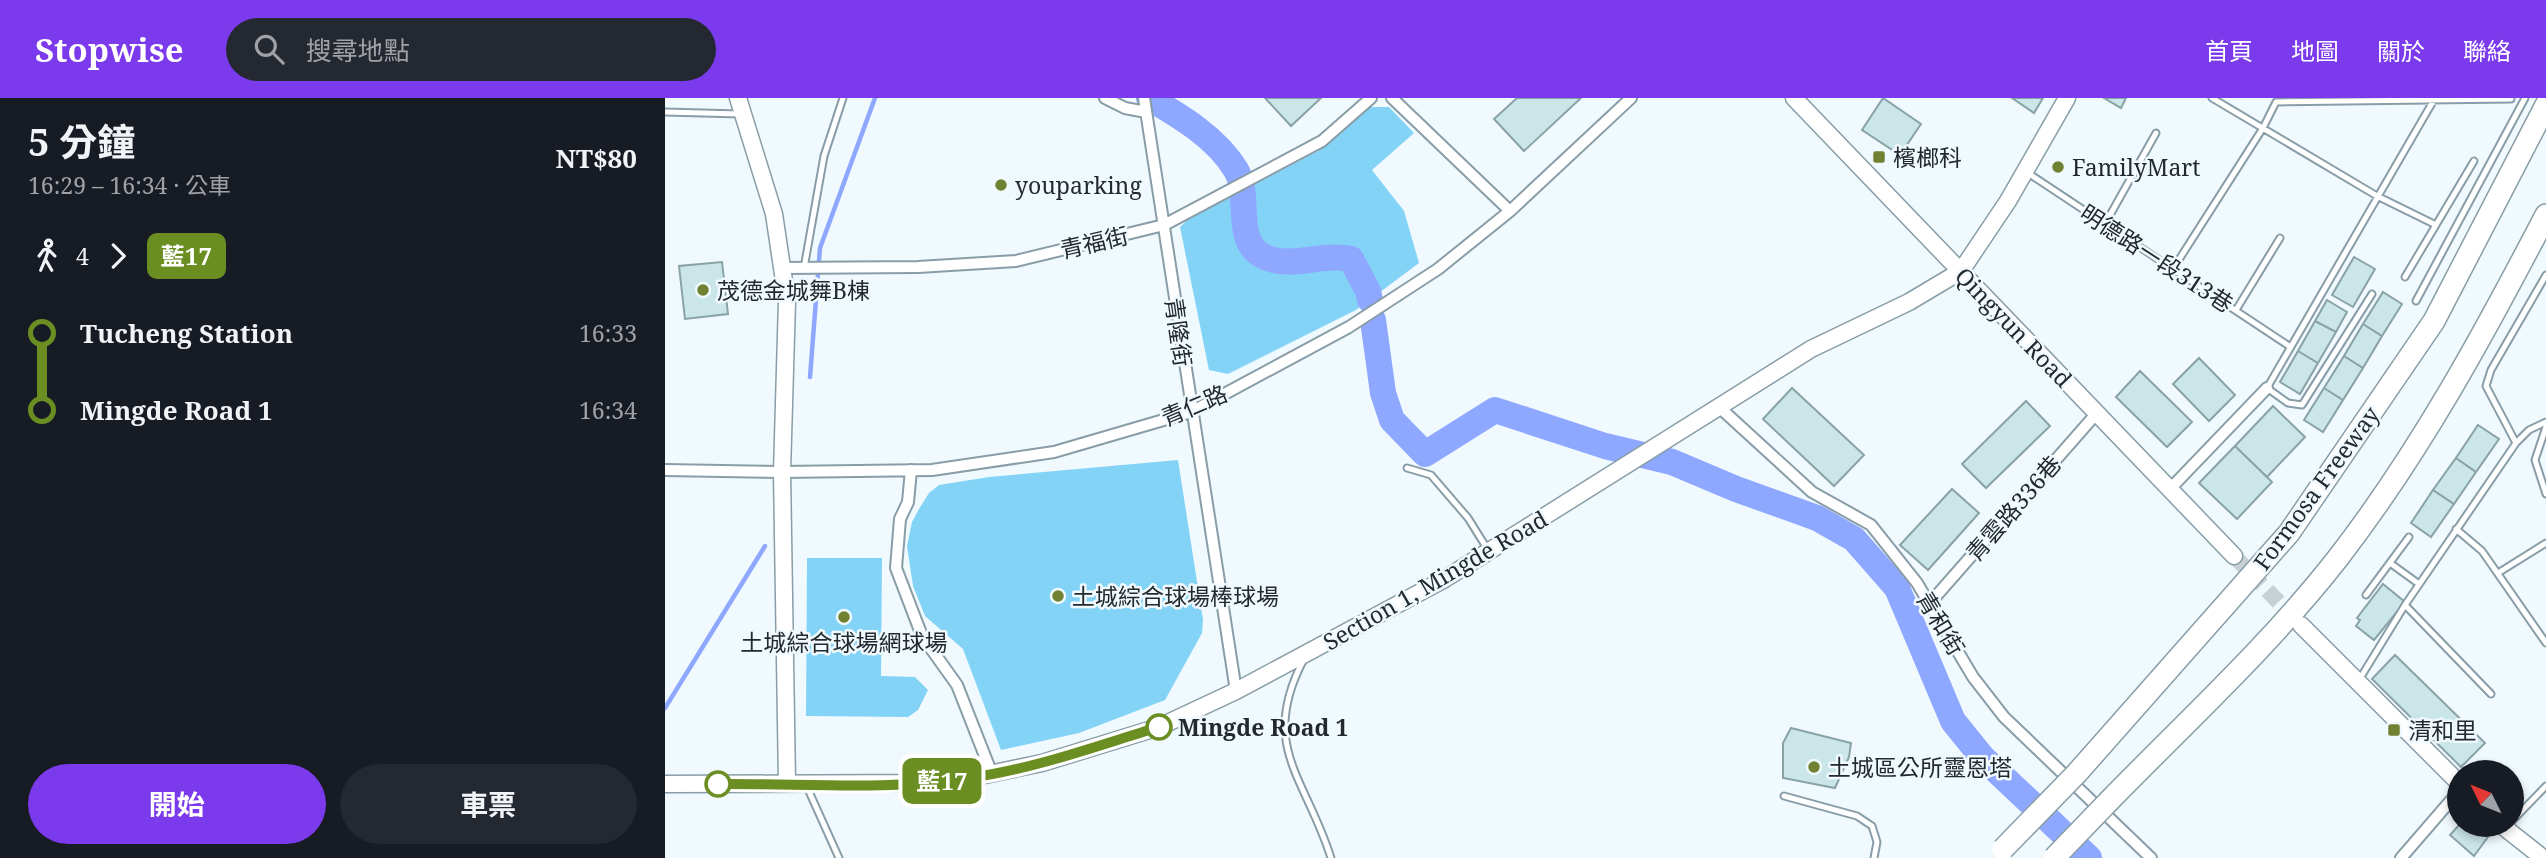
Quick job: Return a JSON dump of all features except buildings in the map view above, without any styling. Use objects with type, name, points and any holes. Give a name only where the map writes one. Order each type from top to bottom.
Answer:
[{"type":"highway","name":"Formosa Freeway","points":[[1999,854],[2077,773],[2289,533],[2434,321],[2546,105]]},
{"type":"highway","points":[[2054,858],[2249,659],[2336,560],[2404,468],[2479,340],[2546,215]]},
{"type":"street","points":[[1105,98],[1125,108],[1145,112]]},
{"type":"street","name":"青隆街","points":[[1144,98],[1236,691]]},
{"type":"street","name":"青福街","points":[[781,268],[918,267],[1016,261],[1164,225],[1322,141],[1371,98]]},
{"type":"street","points":[[1392,98],[1510,211]]},
{"type":"street","name":"青仁路","points":[[665,470],[932,470],[1054,452],[1191,412],[1349,327],[1438,269],[1510,211],[1631,98]]},
{"type":"street","name":"Qingyun Road","points":[[1794,98],[2234,556]]},
{"type":"street","name":"Section 1, Mingde Road","points":[[665,784],[929,783],[992,774],[1042,764],[1159,727],[1236,691],[1490,552],[1811,348],[1909,302],[1961,271],[2025,172],[2067,98]]},
{"type":"street","points":[[740,106],[774,214],[787,301],[782,472],[787,783]]},
{"type":"street","points":[[2171,489],[2267,388]]},
{"type":"street","name":"青和街","points":[[1718,405],[1812,492],[1871,525],[1930,603],[1973,677],[2004,717],[2151,858]]},
{"type":"street","name":"青雲路336巷","points":[[1930,603],[2096,414]]},
{"type":"street","points":[[911,470],[908,502],[900,519],[896,568],[922,636],[957,685],[992,774]]},
{"type":"street","points":[[2301,625],[2447,771]]},
{"type":"street","points":[[2404,856],[2447,805]]},
{"type":"street","points":[[2519,837],[2543,858]]},
{"type":"lane","points":[[804,268],[824,156],[843,98]]},
{"type":"lane","points":[[2213,98],[2377,196],[2436,225]]},
{"type":"lane","points":[[2416,301],[2525,98]]},
{"type":"lane","points":[[2372,294],[2302,405],[2288,403],[2267,388],[2434,99]]},
{"type":"lane","points":[[2173,269],[2263,128],[2277,100],[2511,99]]},
{"type":"lane","points":[[665,112],[740,106]]},
{"type":"lane","points":[[2105,224],[2156,133]]},
{"type":"lane","points":[[2405,277],[2474,161]]},
{"type":"lane","name":"明德路一段313巷","points":[[2025,172],[2290,346]]},
{"type":"lane","points":[[2236,310],[2280,238]]},
{"type":"lane","points":[[2516,443],[2486,386],[2491,370],[2546,275]]},
{"type":"lane","points":[[2357,683],[2419,584],[2516,443],[2529,430],[2546,425]]},
{"type":"lane","points":[[2546,425],[2535,460],[2546,494]]},
{"type":"lane","points":[[1407,468],[1431,475],[1468,518],[1490,552]]},
{"type":"lane","points":[[2456,529],[2482,551],[2546,643]]},
{"type":"lane","points":[[2366,595],[2409,537]]},
{"type":"lane","points":[[2498,573],[2546,543]]},
{"type":"lane","points":[[2390,563],[2419,584]]},
{"type":"lane","points":[[2405,606],[2491,694]]},
{"type":"lane","points":[[1306,655],[1290,687],[1283,723],[1286,751],[1331,858]]},
{"type":"lane","points":[[806,784],[839,858]]},
{"type":"lane","points":[[2524,807],[2546,786]]},
{"type":"lane","points":[[1784,796],[1857,816],[1872,826],[1877,842],[1874,858]]},
{"type":"shaded area","points":[[1368,107],[1389,107],[1414,133],[1372,170],[1404,211],[1419,263],[1356,310],[1228,374],[1209,370],[1180,227],[1187,220],[1318,151]]},
{"type":"shaded area","name":"土城綜合球場棒球場","points":[[1178,460],[1203,620],[1202,633],[1165,700],[1079,733],[1001,750],[963,649],[925,616],[913,586],[907,546],[912,522],[919,509],[929,493],[939,485],[989,477]]},
{"type":"shaded area","name":"土城綜合球場網球場","points":[[807,558],[882,558],[881,676],[915,677],[928,690],[918,710],[908,717],[806,716]]},
{"type":"waterway","points":[[810,377],[820,248],[875,98]]},
{"type":"waterway","points":[[1149,98],[1197,129],[1228,158],[1240,180],[1245,228],[1253,248],[1261,255],[1283,261],[1340,257],[1351,259],[1370,300]]},
{"type":"waterway","points":[[1373,320],[1383,393],[1392,420],[1425,454],[1495,410],[1605,446],[1672,462],[1736,489],[1817,518],[1854,539],[1897,588],[1953,721],[1982,757],[2089,858]]},
{"type":"waterway","points":[[665,708],[765,546]]},
{"type":"tunnel","points":[[2234,556],[2297,621]]},
{"type":"bus line","name":"藍17","points":[[718,784],[929,783],[970,778],[1042,764],[1159,727]]},
{"type":"place","name":"檳榔科","points":[[1879,157]]},
{"type":"place","name":"FamilyMart","points":[[2058,167]]},
{"type":"place","name":"youparking","points":[[1001,185]]},
{"type":"place","name":"茂德金城舞B棟","points":[[703,290]]},
{"type":"place","name":"土城綜合球場棒球場","points":[[1058,596]]},
{"type":"place","name":"土城綜合球場網球場","points":[[844,617]]},
{"type":"place","name":"Mingde Road 1","points":[[1159,727]]},
{"type":"place","name":"清和里","points":[[2394,730]]},
{"type":"place","name":"土城區公所靈恩塔","points":[[1814,767]]}]
